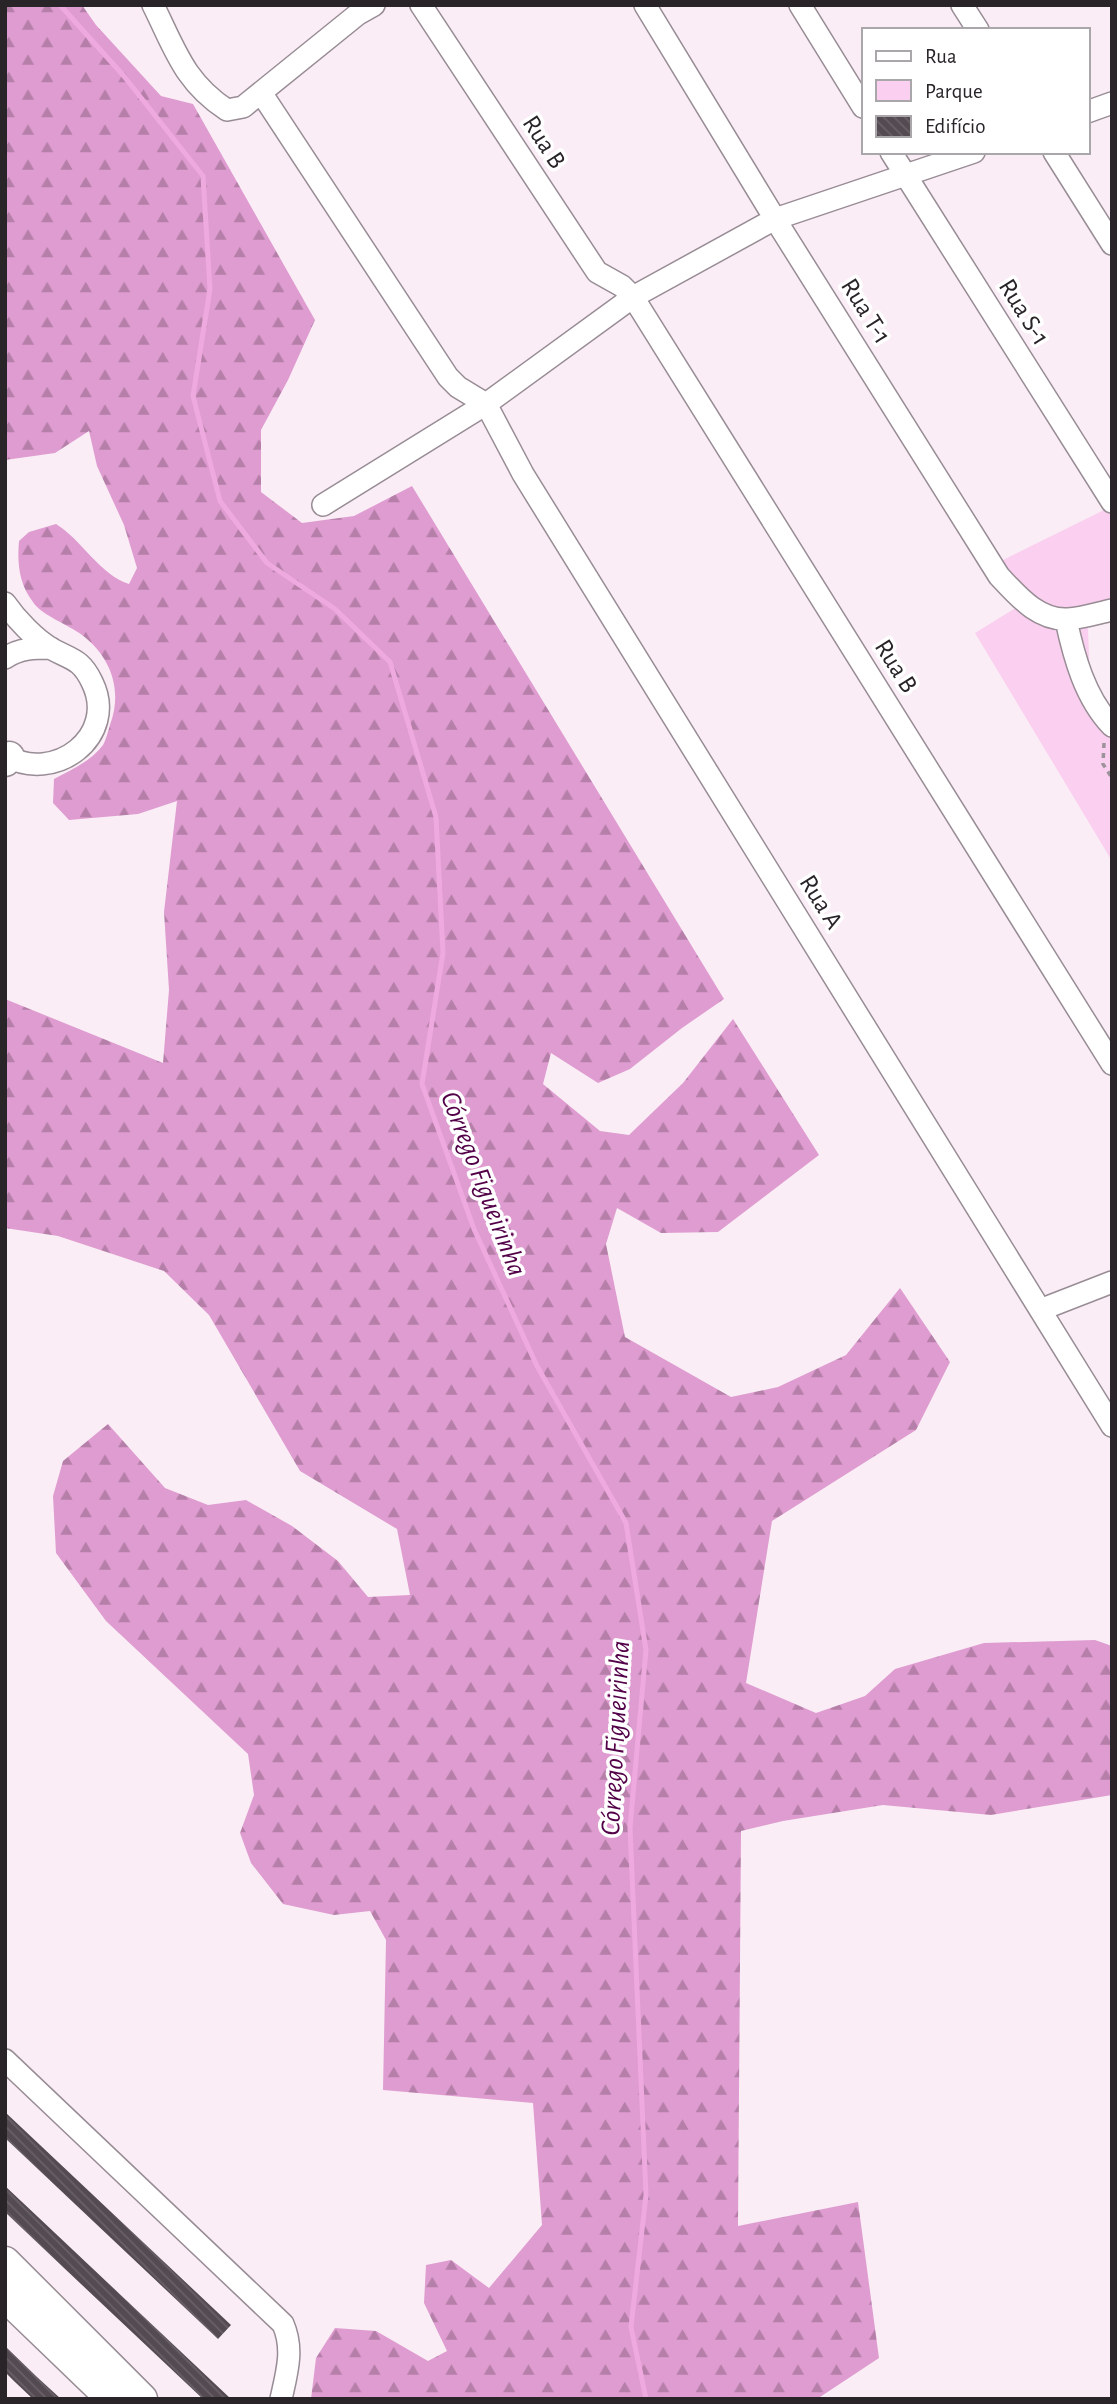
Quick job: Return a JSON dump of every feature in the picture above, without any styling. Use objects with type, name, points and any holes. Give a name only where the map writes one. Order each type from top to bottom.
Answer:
[{"type":"street","points":[[153,5],[188,75],[206,97],[227,110],[243,107],[262,94],[362,8]]},
{"type":"street","name":"Rua B","points":[[421,5],[597,272],[622,286],[633,297],[1112,1064]]},
{"type":"street","name":"Rua T-1","points":[[645,5],[775,219],[999,576],[1026,604],[1047,615],[1066,620]]},
{"type":"street","points":[[800,5],[862,105]]},
{"type":"street","points":[[962,5],[977,28]]},
{"type":"street","points":[[262,94],[448,377],[458,387],[486,404]]},
{"type":"street","points":[[1089,112],[1112,103]]},
{"type":"street","name":"Rua S-1","points":[[892,154],[1111,502]]},
{"type":"street","points":[[323,505],[486,404],[633,297],[775,219],[968,154]]},
{"type":"street","points":[[1055,154],[1112,244]]},
{"type":"street","name":"Rua A","points":[[486,404],[523,474],[1112,1426]]},
{"type":"street","points":[[8,607],[51,648]]},
{"type":"street","points":[[8,607],[14,633],[9,655]]},
{"type":"street","points":[[1111,726],[1095,708],[1072,646],[1066,620],[1112,610]]},
{"type":"street","points":[[7,758],[35,766],[55,763],[72,755],[86,741],[95,724],[98,705],[94,685],[85,668],[70,656],[51,648],[32,647],[9,655]]},
{"type":"street","points":[[1040,1310],[1112,1282]]},
{"type":"street","points":[[5,2060],[283,2324],[289,2338],[290,2354],[281,2399]]},
{"type":"street","points":[[5,2262],[142,2399]]},
{"type":"street","points":[[5,2296],[112,2399]]},
{"type":"path","points":[[1111,726],[1104,740],[1103,764],[1112,778]]},
{"type":"green space","points":[[5,5],[82,5],[96,25],[161,96],[193,104],[315,320],[288,380],[261,430],[261,492],[302,523],[354,516],[412,486],[724,999],[630,1069],[598,1083],[551,1053],[543,1084],[600,1131],[629,1135],[683,1083],[733,1019],[819,1155],[718,1232],[661,1233],[617,1208],[606,1244],[625,1337],[731,1397],[778,1387],[846,1355],[900,1288],[950,1362],[916,1430],[772,1521],[746,1683],[816,1713],[865,1696],[895,1669],[984,1643],[1095,1640],[1112,1646],[1112,1795],[991,1815],[883,1805],[783,1821],[741,1831],[738,2226],[858,2202],[879,2358],[817,2399],[311,2399],[316,2358],[335,2328],[376,2331],[428,2361],[447,2351],[424,2303],[426,2265],[451,2260],[489,2288],[542,2225],[533,2103],[383,2090],[386,1940],[370,1911],[334,1915],[283,1904],[251,1863],[240,1833],[254,1795],[248,1754],[106,1621],[56,1553],[53,1496],[63,1461],[108,1424],[165,1488],[208,1505],[246,1500],[292,1526],[338,1561],[368,1597],[410,1595],[397,1529],[300,1471],[209,1315],[164,1271],[58,1236],[5,1228],[5,999],[163,1063],[169,990],[164,912],[177,801],[138,814],[69,820],[53,803],[54,779],[87,760],[103,745],[114,712],[114,687],[107,664],[92,644],[42,611],[28,595],[20,573],[19,541],[29,532],[56,524],[119,579],[129,584],[137,568],[124,525],[97,466],[89,431],[55,453],[5,460]]},
{"type":"green space","points":[[1104,510],[1112,515],[1112,600],[1080,607],[1088,629],[1090,681],[1112,709],[1112,861],[975,633],[1027,601],[999,562]]},
{"type":"building","points":[[5,2112],[231,2325],[218,2339],[5,2138]]},
{"type":"building","points":[[5,2186],[231,2399],[203,2399],[64,2268],[5,2212]]},
{"type":"building","points":[[5,2346],[61,2399],[33,2399],[15,2382],[5,2372]]},
{"type":"waterway","name":"Córrego Figueirinha","points":[[60,5],[123,75],[203,176],[210,289],[193,396],[220,501],[267,563],[335,609],[390,662],[436,817],[443,953],[422,1084],[474,1229],[537,1366],[626,1523],[646,1650],[630,1828],[646,2195],[631,2327],[646,2399]]}]
